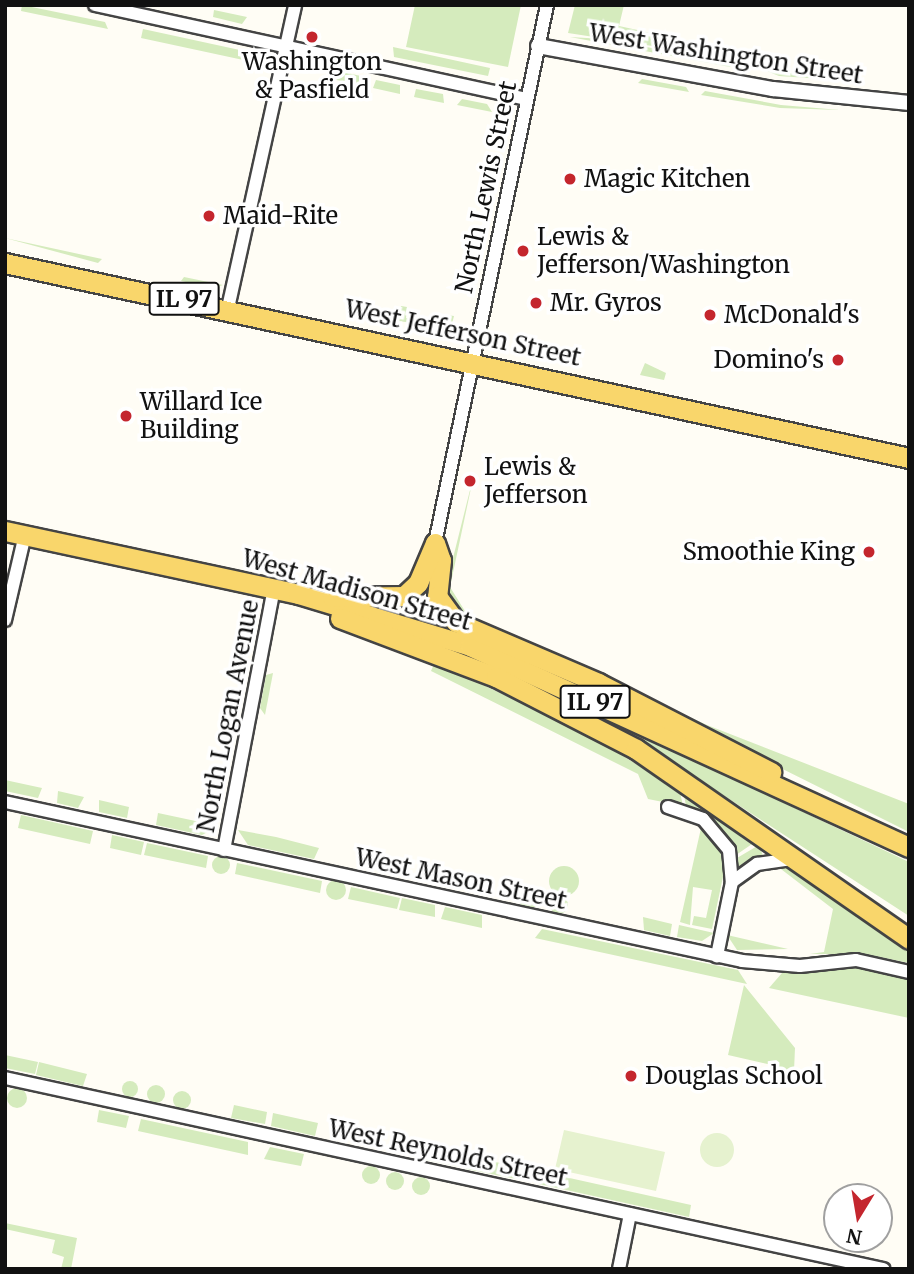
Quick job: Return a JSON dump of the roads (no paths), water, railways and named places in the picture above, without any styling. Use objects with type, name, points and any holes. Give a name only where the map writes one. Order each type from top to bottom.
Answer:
[{"type":"main road","name":"West Jefferson Street","points":[[5,263],[471,359],[909,458]]},
{"type":"main road","name":"West Madison Street","points":[[15,533],[313,598],[470,646],[909,848]]},
{"type":"main road","points":[[313,598],[404,596],[418,583],[435,543]]},
{"type":"main road","points":[[435,543],[441,560],[436,596],[456,622],[598,683],[869,828]]},
{"type":"main road","points":[[313,598],[337,617],[496,677],[588,723],[869,906],[909,929]]},
{"type":"main road","points":[[869,906],[909,939]]},
{"type":"street","points":[[95,5],[526,99]]},
{"type":"street","points":[[228,308],[295,5]]},
{"type":"street","name":"North Lewis Street","points":[[435,543],[471,359],[547,5]]},
{"type":"street","name":"West Washington Street","points":[[538,46],[773,89],[909,103]]},
{"type":"street","points":[[5,620],[15,533]]},
{"type":"street","name":"North Logan Avenue","points":[[224,850],[274,589]]},
{"type":"street","name":"West Mason Street","points":[[5,802],[717,956],[800,966],[856,960],[909,972]]},
{"type":"street","points":[[668,807],[713,827],[729,850],[732,882],[717,956]]},
{"type":"street","points":[[732,882],[767,860],[799,859]]},
{"type":"street","name":"West Reynolds Street","points":[[5,1078],[883,1269]]},
{"type":"street","points":[[619,1269],[630,1214]]},
{"type":"place","name":"Washington & Pasfield","points":[[312,37]]},
{"type":"place","name":"Magic Kitchen","points":[[570,179]]},
{"type":"place","name":"Maid-Rite","points":[[209,216]]},
{"type":"place","name":"Lewis & Jefferson/Washington","points":[[523,251]]},
{"type":"place","name":"Mr. Gyros","points":[[536,303]]},
{"type":"place","name":"McDonald's","points":[[710,315]]},
{"type":"place","name":"Domino's","points":[[838,360]]},
{"type":"place","name":"Willard Ice Building","points":[[126,416]]},
{"type":"place","name":"Lewis & Jefferson","points":[[470,481]]},
{"type":"place","name":"Smoothie King","points":[[869,552]]},
{"type":"place","name":"Douglas School","points":[[631,1076]]}]
